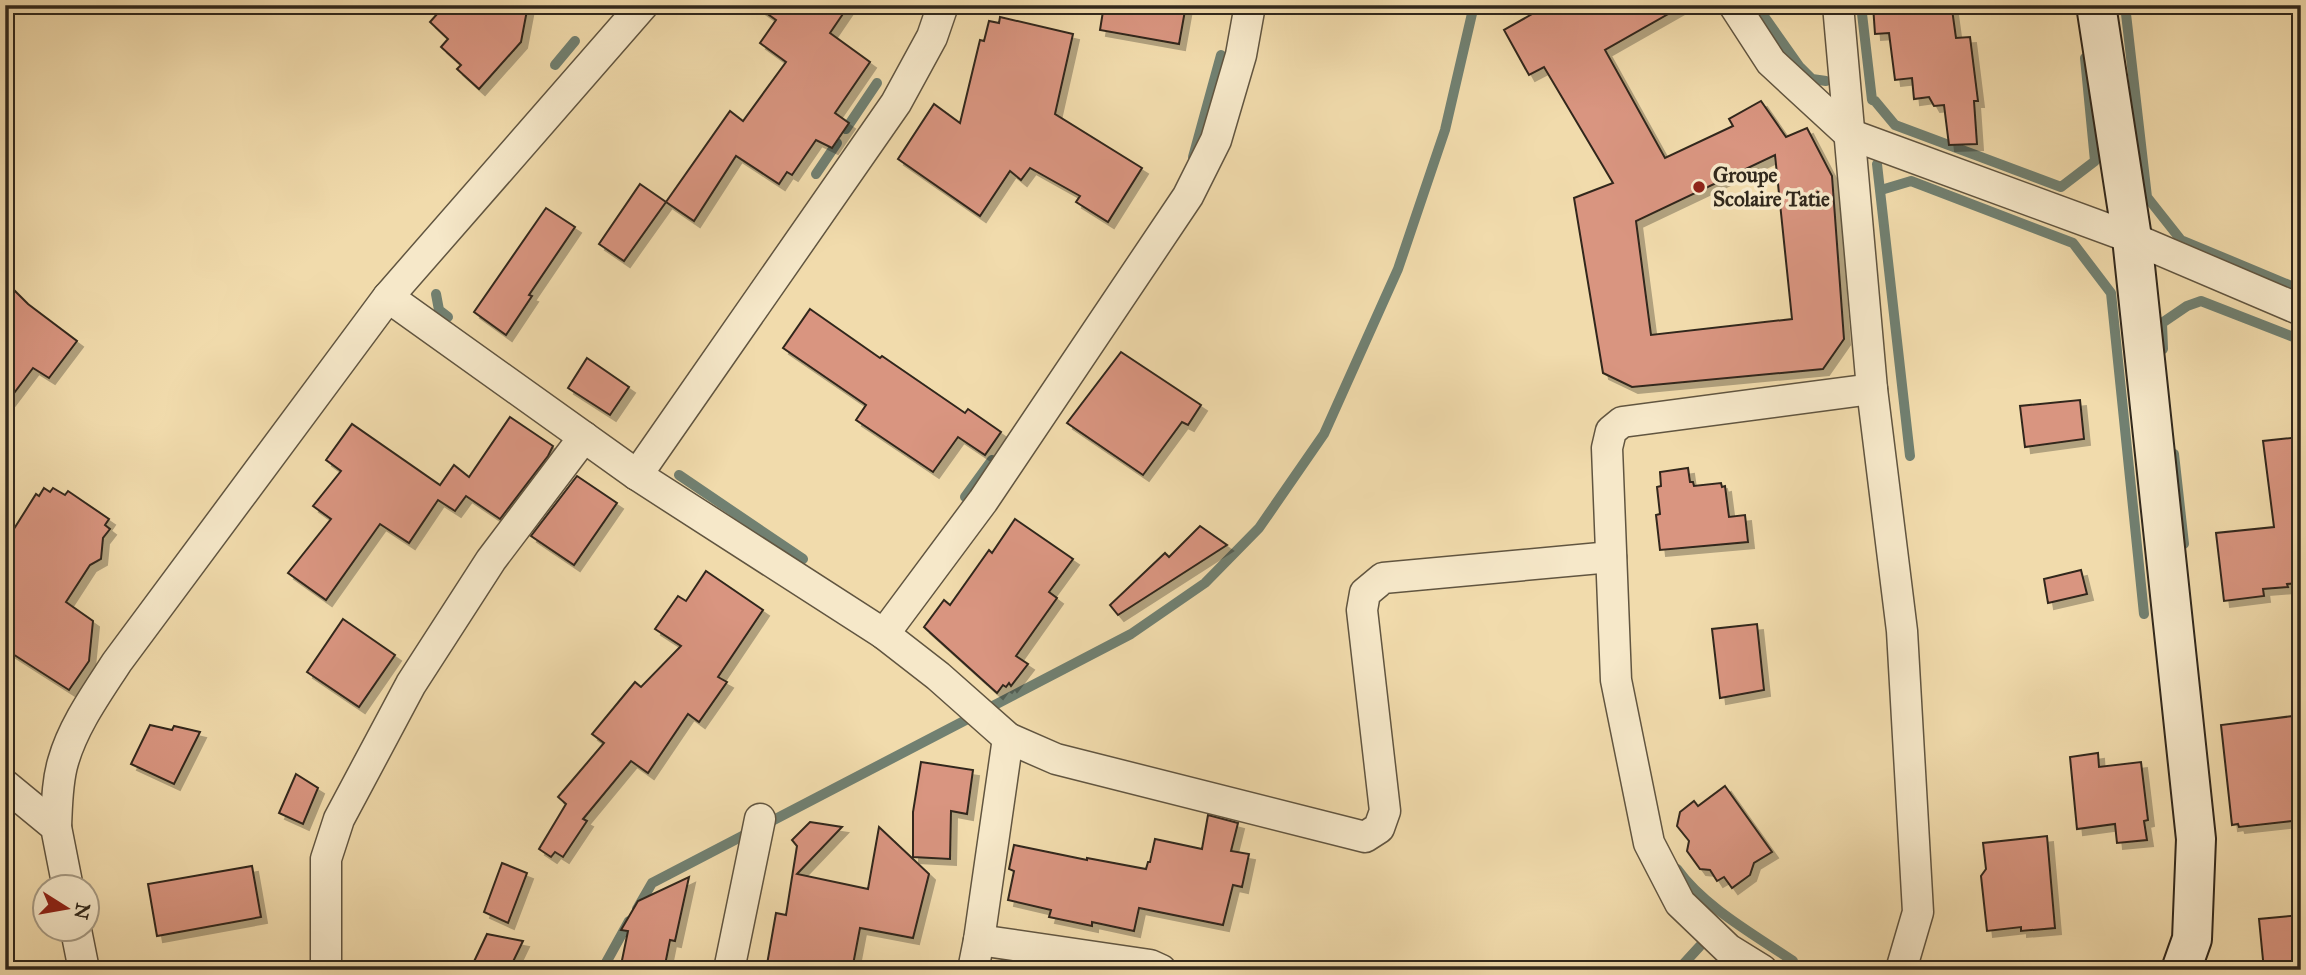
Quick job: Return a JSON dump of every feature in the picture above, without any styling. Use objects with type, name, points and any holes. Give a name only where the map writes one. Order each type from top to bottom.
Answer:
[{"type":"main road","points":[[2096,5],[2132,238],[2196,839],[2192,939],[2181,970]]},
{"type":"street","points":[[65,874],[56,827],[63,762],[89,707],[117,662],[388,297],[643,5]]},
{"type":"street","points":[[637,475],[896,103],[932,37],[943,5]]},
{"type":"street","points":[[884,634],[983,501],[1188,196],[1216,140],[1241,55],[1251,5]]},
{"type":"street","points":[[1734,5],[1771,62],[1849,134],[2132,238],[2301,310]]},
{"type":"street","points":[[1838,5],[1872,389],[1902,631],[1918,912],[1901,970]]},
{"type":"street","points":[[388,297],[637,475],[884,634],[938,676],[1008,737],[1056,760],[1365,837],[1379,828],[1385,811],[1362,610],[1365,593],[1383,578],[1611,557]]},
{"type":"street","points":[[1762,970],[1728,949],[1680,903],[1649,843],[1616,680],[1607,448],[1611,431],[1622,422],[1872,389]]},
{"type":"street","points":[[327,970],[326,859],[339,819],[411,684],[476,582],[584,437]]},
{"type":"street","points":[[973,970],[1008,737]]},
{"type":"street","points":[[5,785],[56,827]]},
{"type":"street","points":[[729,970],[760,819]]},
{"type":"street","points":[[979,940],[1150,965],[1161,970]]},
{"type":"street","points":[[79,944],[84,970]]},
{"type":"building","points":[[445,5],[528,5],[521,42],[479,89],[457,69],[461,65],[441,47],[448,39],[430,22]]},
{"type":"building","points":[[755,5],[849,5],[830,33],[870,62],[835,113],[849,123],[832,148],[816,140],[792,175],[787,172],[779,184],[736,156],[694,221],[666,202],[730,111],[743,121],[786,62],[760,43],[776,20]]},
{"type":"building","points":[[1104,5],[1186,5],[1179,44],[1100,30]]},
{"type":"building","points":[[1548,5],[1684,5],[1605,50],[1665,158],[1733,126],[1729,119],[1761,101],[1786,137],[1807,128],[1832,176],[1844,339],[1823,369],[1632,387],[1603,373],[1574,198],[1613,183],[1544,67],[1529,75],[1504,30]],"holes":[[[1775,155],[1792,319],[1651,335],[1636,221]]]},
{"type":"building","points":[[1873,5],[1943,5],[1943,10],[1952,9],[1956,38],[1970,37],[1978,101],[1974,101],[1977,144],[1949,145],[1944,105],[1934,106],[1929,97],[1914,99],[1912,78],[1895,80],[1889,33],[1875,34]]},
{"type":"building","points":[[1000,17],[1073,34],[1055,114],[1142,168],[1108,222],[1076,202],[1080,196],[1030,168],[1021,180],[1010,171],[980,216],[898,159],[934,104],[960,123],[980,40],[984,41],[989,21],[999,23]]},
{"type":"building","points":[[640,184],[666,202],[624,261],[599,244]]},
{"type":"building","points":[[546,208],[575,227],[529,295],[532,296],[506,335],[474,312]]},
{"type":"building","points":[[5,281],[28,304],[77,341],[49,378],[33,368],[5,405]]},
{"type":"building","points":[[810,309],[965,413],[968,409],[1001,432],[985,455],[958,437],[933,472],[856,420],[866,405],[783,348]]},
{"type":"building","points":[[1121,352],[1201,405],[1188,425],[1182,422],[1143,475],[1067,423]]},
{"type":"building","points":[[587,358],[629,387],[610,415],[568,388]]},
{"type":"building","points":[[2080,400],[2084,439],[2025,447],[2020,406]]},
{"type":"building","points":[[510,417],[553,446],[500,519],[466,496],[455,511],[438,500],[409,543],[380,524],[326,600],[288,573],[331,519],[313,506],[341,471],[326,460],[352,424],[440,485],[454,465],[469,477]]},
{"type":"building","points":[[2301,437],[2301,583],[2263,589],[2264,596],[2224,601],[2216,533],[2274,527],[2263,441]]},
{"type":"building","points":[[1688,468],[1690,482],[1693,482],[1694,486],[1721,483],[1722,487],[1725,486],[1729,517],[1745,515],[1748,542],[1660,550],[1656,515],[1660,514],[1657,487],[1661,486],[1660,472]]},
{"type":"building","points":[[577,476],[617,503],[574,565],[531,536]]},
{"type":"building","points":[[44,488],[50,492],[53,488],[65,495],[68,491],[109,519],[105,525],[110,529],[103,538],[101,559],[90,565],[66,602],[93,621],[89,661],[69,690],[5,649],[5,543],[36,494],[39,496]]},
{"type":"building","points":[[1015,519],[1073,559],[1049,592],[1057,598],[1016,656],[1028,664],[1011,686],[1009,683],[1006,687],[1003,685],[997,693],[924,627],[944,600],[950,605],[989,550],[992,553]]},
{"type":"building","points":[[1200,526],[1227,545],[1118,615],[1110,605],[1165,553],[1169,557]]},
{"type":"building","points":[[2081,570],[2087,594],[2048,603],[2044,579]]},
{"type":"building","points":[[706,571],[763,610],[718,677],[727,682],[699,722],[688,714],[648,773],[631,761],[583,819],[587,821],[563,857],[555,852],[551,857],[539,849],[566,804],[558,797],[604,743],[592,734],[635,682],[641,687],[681,646],[655,629],[678,596],[686,601]]},
{"type":"building","points":[[343,619],[395,655],[359,707],[307,672]]},
{"type":"building","points":[[1757,624],[1764,690],[1720,698],[1712,629]]},
{"type":"building","points":[[2301,715],[2301,820],[2239,827],[2238,824],[2232,825],[2221,725]]},
{"type":"building","points":[[150,725],[172,730],[174,726],[200,732],[174,784],[131,764]]},
{"type":"building","points":[[2098,753],[2099,767],[2141,762],[2148,820],[2144,821],[2147,840],[2117,843],[2115,824],[2077,829],[2070,757]]},
{"type":"building","points":[[921,762],[973,770],[967,814],[951,811],[950,859],[913,857],[913,812]]},
{"type":"building","points":[[296,774],[318,788],[303,824],[279,813]]},
{"type":"building","points":[[1725,786],[1772,852],[1754,863],[1750,875],[1732,888],[1724,877],[1717,881],[1710,870],[1700,869],[1687,851],[1689,841],[1677,826],[1680,812],[1694,801],[1698,806]]},
{"type":"building","points":[[1208,815],[1238,823],[1231,851],[1249,854],[1242,887],[1233,885],[1223,925],[1139,908],[1134,931],[1049,917],[1051,910],[1008,900],[1014,871],[1009,869],[1014,845],[1146,869],[1155,839],[1202,849]]},
{"type":"building","points":[[810,822],[842,827],[797,874],[868,889],[879,827],[929,874],[913,938],[860,928],[852,970],[766,970],[776,913],[786,915],[797,846],[792,840]]},
{"type":"building","points":[[2047,836],[2055,928],[2021,931],[2021,927],[1987,931],[1981,876],[1986,869],[1983,843]]},
{"type":"building","points":[[502,863],[527,873],[508,923],[484,912]]},
{"type":"building","points":[[252,866],[261,917],[157,936],[148,884]]},
{"type":"building","points":[[689,877],[675,941],[670,940],[664,970],[620,970],[628,931],[621,930],[638,901]]},
{"type":"building","points":[[2301,915],[2301,970],[2264,970],[2259,919]]},
{"type":"building","points":[[487,934],[523,941],[509,970],[470,970]]},
{"type":"waterway","points":[[766,824],[1131,634],[1205,583],[1259,528],[1324,434],[1398,269],[1445,130],[1474,5]]},
{"type":"waterway","points":[[1756,5],[1799,66],[1812,79],[1826,81]]},
{"type":"waterway","points":[[1861,5],[1872,100],[1895,125],[2061,187],[2095,161],[2085,58]]},
{"type":"waterway","points":[[2125,5],[2147,197],[2181,240],[2301,290]]},
{"type":"waterway","points":[[555,65],[575,41]]},
{"type":"waterway","points":[[1193,157],[1221,55]]},
{"type":"waterway","points":[[846,129],[877,83]]},
{"type":"waterway","points":[[816,174],[837,143]]},
{"type":"waterway","points":[[1877,164],[1910,456]]},
{"type":"waterway","points":[[1881,190],[1911,181],[2073,243],[2111,293],[2144,614]]},
{"type":"waterway","points":[[436,294],[439,310],[448,317]]},
{"type":"waterway","points":[[2163,349],[2162,323],[2187,306],[2201,301],[2301,340]]},
{"type":"waterway","points":[[2174,454],[2184,544]]},
{"type":"waterway","points":[[965,497],[992,460]]},
{"type":"waterway","points":[[679,475],[803,559]]},
{"type":"waterway","points":[[637,909],[652,883],[752,831]]},
{"type":"waterway","points":[[1677,869],[1688,883],[1716,908],[1793,961]]},
{"type":"waterway","points":[[602,970],[629,921]]},
{"type":"waterway","points":[[1678,970],[1700,946]]},
{"type":"place","name":"Groupe Scolaire Tatie","points":[[1699,187]]}]
